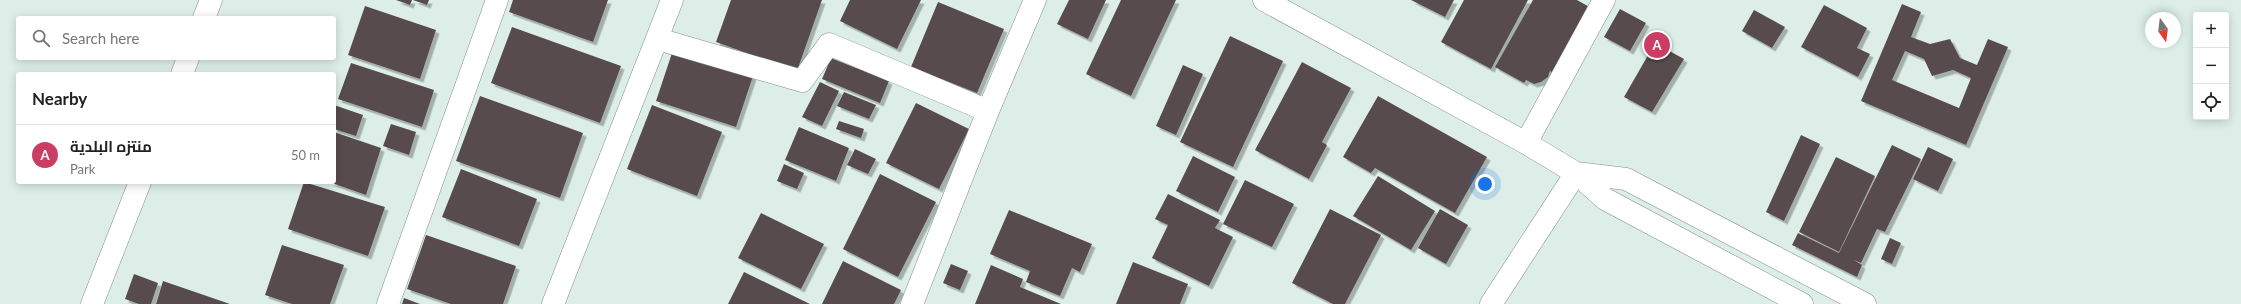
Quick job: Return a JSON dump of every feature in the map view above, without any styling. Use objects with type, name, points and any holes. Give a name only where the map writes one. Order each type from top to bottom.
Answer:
[{"type":"street","points":[[205,16],[211,0]]},
{"type":"street","points":[[388,304],[497,0]]},
{"type":"street","points":[[552,304],[672,0]]},
{"type":"street","points":[[912,304],[988,111],[1035,0]]},
{"type":"street","points":[[1264,0],[1526,143],[1576,173],[1605,199],[1802,304]]},
{"type":"street","points":[[1526,143],[1604,0]]},
{"type":"street","points":[[658,38],[802,82],[829,44],[988,111]]},
{"type":"street","points":[[183,72],[187,60]]},
{"type":"street","points":[[1491,304],[1576,173]]},
{"type":"street","points":[[1576,173],[1626,179],[1865,304]]},
{"type":"street","points":[[92,304],[139,184]]},
{"type":"building","points":[[396,0],[412,0],[410,5]]},
{"type":"building","points":[[413,0],[429,0],[427,5]]},
{"type":"building","points":[[513,0],[608,0],[593,42],[509,12]]},
{"type":"building","points":[[731,0],[822,0],[797,71],[716,42]]},
{"type":"building","points":[[850,0],[921,0],[897,49],[840,21]]},
{"type":"building","points":[[1069,0],[1106,0],[1088,39],[1057,24]]},
{"type":"building","points":[[1121,0],[1176,0],[1131,96],[1086,74]]},
{"type":"building","points":[[1411,0],[1454,0],[1445,17]]},
{"type":"building","points":[[1464,0],[1528,0],[1491,69],[1441,42]]},
{"type":"building","points":[[1533,0],[1577,0],[1593,9],[1553,73],[1550,71],[1548,77],[1541,82],[1534,84],[1526,80],[1524,83],[1495,67]]},
{"type":"building","points":[[938,2],[1004,29],[977,93],[911,67]]},
{"type":"building","points":[[1902,4],[1921,12],[1911,37],[1930,44],[1950,39],[1960,58],[1977,65],[1988,39],[2008,47],[1966,145],[1861,101]],"holes":[[[1905,51],[1924,59],[1932,76],[1953,70],[1971,78],[1959,108],[1892,80]]]},
{"type":"building","points":[[1824,5],[1867,28],[1857,48],[1870,54],[1858,77],[1801,47]]},
{"type":"building","points":[[365,6],[436,30],[420,79],[348,55]]},
{"type":"building","points":[[1620,9],[1646,23],[1630,51],[1604,37]]},
{"type":"building","points":[[1754,10],[1785,27],[1772,48],[1742,31]]},
{"type":"building","points":[[512,27],[621,66],[600,123],[491,83]]},
{"type":"building","points":[[1230,36],[1283,61],[1233,167],[1180,142]]},
{"type":"building","points":[[1655,43],[1684,59],[1652,112],[1624,97]]},
{"type":"building","points":[[673,50],[753,76],[736,127],[656,101]]},
{"type":"building","points":[[831,58],[889,81],[880,103],[822,79]]},
{"type":"building","points":[[1302,62],[1351,88],[1322,142],[1327,145],[1309,179],[1255,150]]},
{"type":"building","points":[[351,63],[434,90],[422,127],[338,99]]},
{"type":"building","points":[[1183,65],[1203,74],[1176,135],[1156,126]]},
{"type":"building","points":[[820,82],[839,91],[822,126],[802,117]]},
{"type":"building","points":[[844,92],[876,105],[869,119],[837,106]]},
{"type":"building","points":[[480,96],[583,133],[560,198],[456,161]]},
{"type":"building","points":[[1378,96],[1487,157],[1455,213],[1375,168],[1371,173],[1343,157]]},
{"type":"building","points":[[916,103],[969,129],[939,189],[886,163]]},
{"type":"building","points":[[652,105],[722,132],[697,196],[627,169]]},
{"type":"building","points":[[336,106],[363,115],[356,136],[336,130]]},
{"type":"building","points":[[839,121],[864,129],[861,138],[836,129]]},
{"type":"building","points":[[391,124],[416,132],[409,155],[383,146]]},
{"type":"building","points":[[799,127],[849,148],[836,181],[785,160]]},
{"type":"building","points":[[336,133],[381,148],[366,195],[335,184],[336,184]]},
{"type":"building","points":[[1801,135],[1820,144],[1784,221],[1766,212]]},
{"type":"building","points":[[1892,145],[1921,159],[1885,232],[1877,229],[1861,263],[1854,260],[1862,265],[1857,277],[1792,245],[1798,233],[1839,253]]},
{"type":"building","points":[[1928,147],[1953,159],[1938,191],[1913,179]]},
{"type":"building","points":[[855,149],[876,159],[868,174],[847,165]]},
{"type":"building","points":[[1193,156],[1235,177],[1218,212],[1176,191]]},
{"type":"building","points":[[1836,157],[1875,176],[1839,252],[1799,232]]},
{"type":"building","points":[[784,164],[804,173],[797,189],[777,181]]},
{"type":"building","points":[[461,169],[537,199],[519,246],[442,217]]},
{"type":"building","points":[[880,174],[936,202],[898,277],[843,249]]},
{"type":"building","points":[[1378,176],[1435,211],[1411,250],[1353,216]]},
{"type":"building","points":[[1245,180],[1294,204],[1272,247],[1223,224]]},
{"type":"building","points":[[303,184],[310,184],[385,207],[368,256],[288,229]]},
{"type":"building","points":[[1168,194],[1220,220],[1215,228],[1233,237],[1209,286],[1152,258],[1168,225],[1155,219]]},
{"type":"building","points":[[1330,209],[1381,235],[1345,304],[1333,304],[1292,283]]},
{"type":"building","points":[[1440,209],[1468,225],[1446,264],[1418,248]]},
{"type":"building","points":[[1009,210],[1092,244],[1080,272],[1072,268],[1060,296],[1026,282],[1030,271],[990,254]]},
{"type":"building","points":[[761,213],[824,244],[801,289],[738,258]]},
{"type":"building","points":[[426,235],[516,266],[503,304],[451,304],[407,289]]},
{"type":"building","points":[[1890,238],[1901,243],[1892,264],[1881,259]]},
{"type":"building","points":[[282,245],[344,265],[330,304],[292,304],[265,295]]},
{"type":"building","points":[[843,261],[901,290],[894,304],[822,304]]},
{"type":"building","points":[[1133,262],[1188,284],[1180,304],[1116,304]]},
{"type":"building","points":[[951,264],[968,271],[960,290],[943,283]]},
{"type":"building","points":[[991,265],[1023,279],[1020,287],[1061,304],[975,304]]},
{"type":"building","points":[[744,272],[810,304],[728,304]]},
{"type":"building","points":[[134,274],[158,283],[151,304],[139,304],[125,299]]},
{"type":"building","points":[[163,281],[230,304],[156,304]]},
{"type":"building","points":[[404,298],[420,304],[402,304]]},
{"type":"place","name":"منتزه البلدية","points":[[1657,45]]}]
